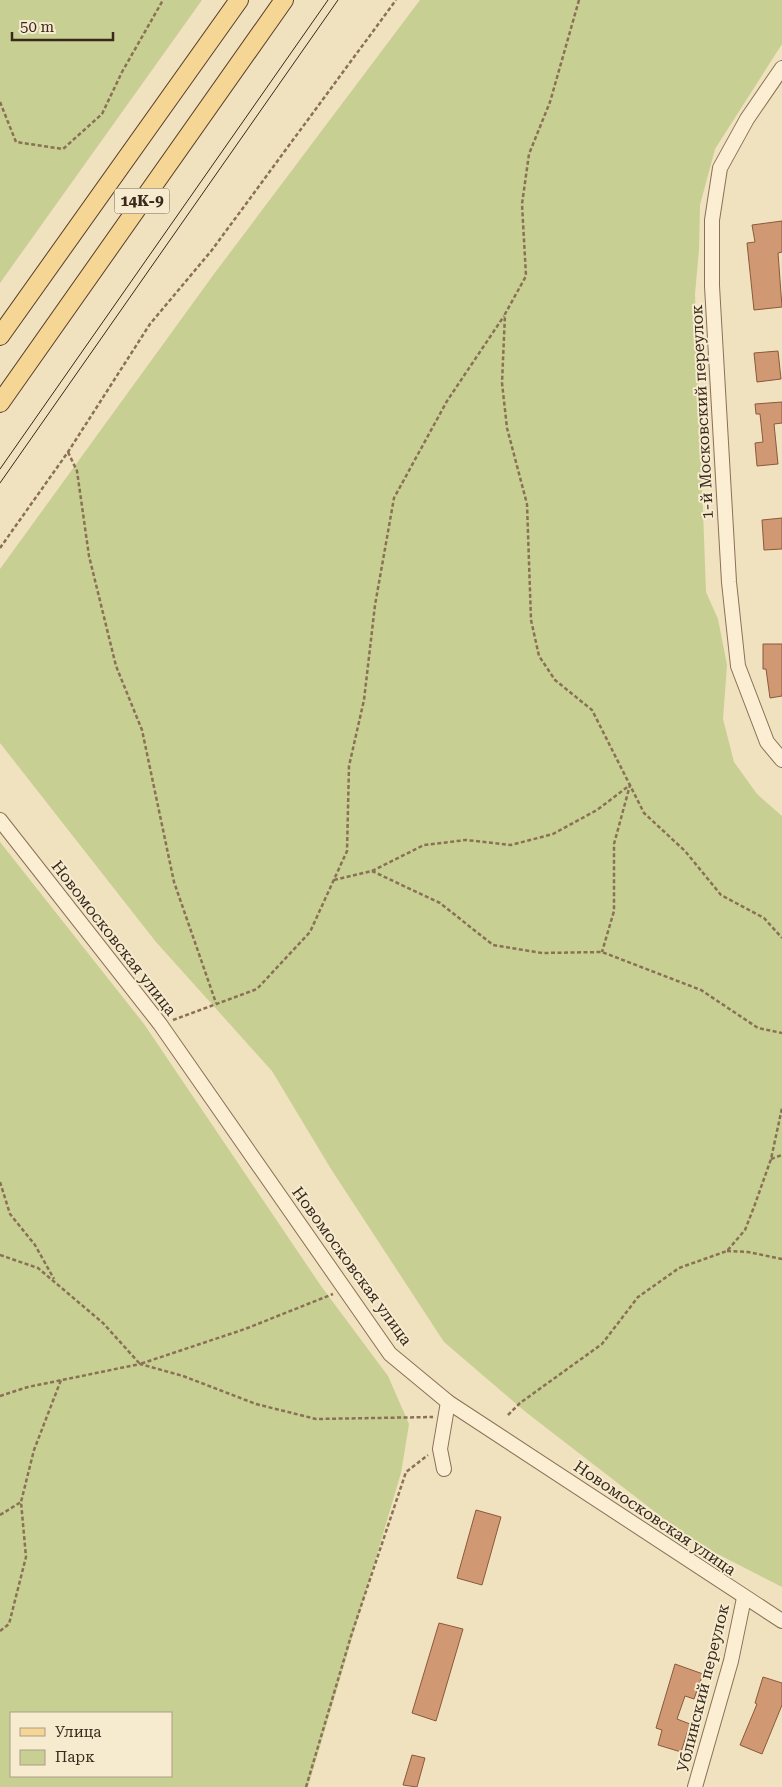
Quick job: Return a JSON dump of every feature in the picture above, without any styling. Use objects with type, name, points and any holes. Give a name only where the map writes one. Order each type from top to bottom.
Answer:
[{"type":"main road","points":[[0,336],[239,0]]},
{"type":"main road","name":"14К-9","points":[[0,402],[284,0]]},
{"type":"street","name":"1-й Московский переулок","points":[[782,68],[747,119],[720,168],[712,220],[712,286],[729,582],[738,666],[767,742],[782,760]]},
{"type":"street","name":"Новомосковская улица","points":[[0,820],[160,1024],[390,1354],[448,1402],[744,1598],[782,1621]]},
{"type":"street","points":[[444,1469],[440,1450],[448,1402]]},
{"type":"street","name":"Ублинский переулок","points":[[695,1787],[731,1661],[744,1598]]},
{"type":"path","points":[[0,102],[16,142],[63,149],[102,114],[122,72],[163,0]]},
{"type":"path","points":[[0,548],[68,452],[150,324],[212,250],[396,0]]},
{"type":"path","points":[[160,1024],[257,989],[310,932],[347,851],[349,766],[364,700],[375,605],[394,498],[447,401],[505,314],[526,276],[522,204],[529,154],[550,102],[579,0]]},
{"type":"path","points":[[505,314],[502,383],[507,428],[527,504],[531,620],[539,656],[555,680],[592,710],[644,813],[685,852],[721,895],[764,918],[782,938]]},
{"type":"path","points":[[68,452],[77,471],[89,556],[116,666],[142,730],[174,882],[216,1004]]},
{"type":"path","points":[[334,880],[372,871],[424,845],[466,840],[511,845],[553,834],[597,810],[630,785]]},
{"type":"path","points":[[602,952],[614,911],[614,844],[630,785]]},
{"type":"path","points":[[372,871],[440,903],[493,945],[542,953],[602,952],[701,990],[758,1028],[782,1033]]},
{"type":"path","points":[[727,1251],[745,1230],[771,1159],[782,1108]]},
{"type":"path","points":[[771,1159],[782,1155]]},
{"type":"path","points":[[0,1182],[10,1214],[35,1245],[56,1283]]},
{"type":"path","points":[[508,1415],[520,1403],[602,1344],[638,1297],[680,1268],[727,1251],[748,1252],[782,1259]]},
{"type":"path","points":[[0,1255],[38,1268],[103,1323],[140,1364],[183,1376],[256,1404],[316,1419],[444,1417]]},
{"type":"path","points":[[0,1396],[28,1387],[140,1364],[293,1312],[332,1295],[342,1287]]},
{"type":"path","points":[[0,1631],[9,1624],[26,1557],[21,1502],[34,1450],[61,1380]]},
{"type":"path","points":[[306,1787],[351,1636],[406,1472],[430,1454],[440,1450]]},
{"type":"path","points":[[0,1516],[21,1502]]},
{"type":"green space","points":[[0,0],[202,0],[0,283]]},
{"type":"green space","points":[[420,0],[782,0],[782,44],[715,149],[700,205],[699,250],[695,294],[706,592],[718,619],[727,665],[723,719],[734,762],[757,794],[782,816],[782,1587],[694,1542],[527,1413],[444,1342],[331,1169],[272,1071],[156,942],[0,743],[0,569],[214,274]]},
{"type":"green space","points":[[0,842],[144,1024],[321,1286],[388,1376],[409,1424],[401,1473],[308,1787],[0,1787]]},
{"type":"building","points":[[782,221],[782,252],[778,253],[782,307],[754,310],[747,243],[755,242],[752,225]]},
{"type":"building","points":[[778,351],[781,379],[757,382],[754,353]]},
{"type":"building","points":[[782,402],[782,423],[774,424],[778,464],[757,466],[755,443],[763,442],[760,414],[756,414],[755,404]]},
{"type":"building","points":[[782,518],[782,549],[764,550],[762,520]]},
{"type":"building","points":[[763,644],[782,644],[782,696],[770,698],[766,669],[763,669]]},
{"type":"building","points":[[476,1510],[501,1517],[482,1585],[457,1578]]},
{"type":"building","points":[[439,1623],[463,1629],[436,1721],[412,1713]]},
{"type":"building","points":[[675,1664],[703,1674],[694,1699],[685,1696],[677,1719],[690,1724],[681,1752],[658,1745],[662,1730],[656,1728]]},
{"type":"building","points":[[763,1677],[782,1683],[782,1705],[762,1754],[740,1745],[757,1704],[755,1703]]},
{"type":"building","points":[[412,1755],[425,1758],[417,1787],[403,1785]]},
{"type":"tram line","points":[[0,469],[328,0]]},
{"type":"tram line","points":[[0,483],[338,0]]}]
